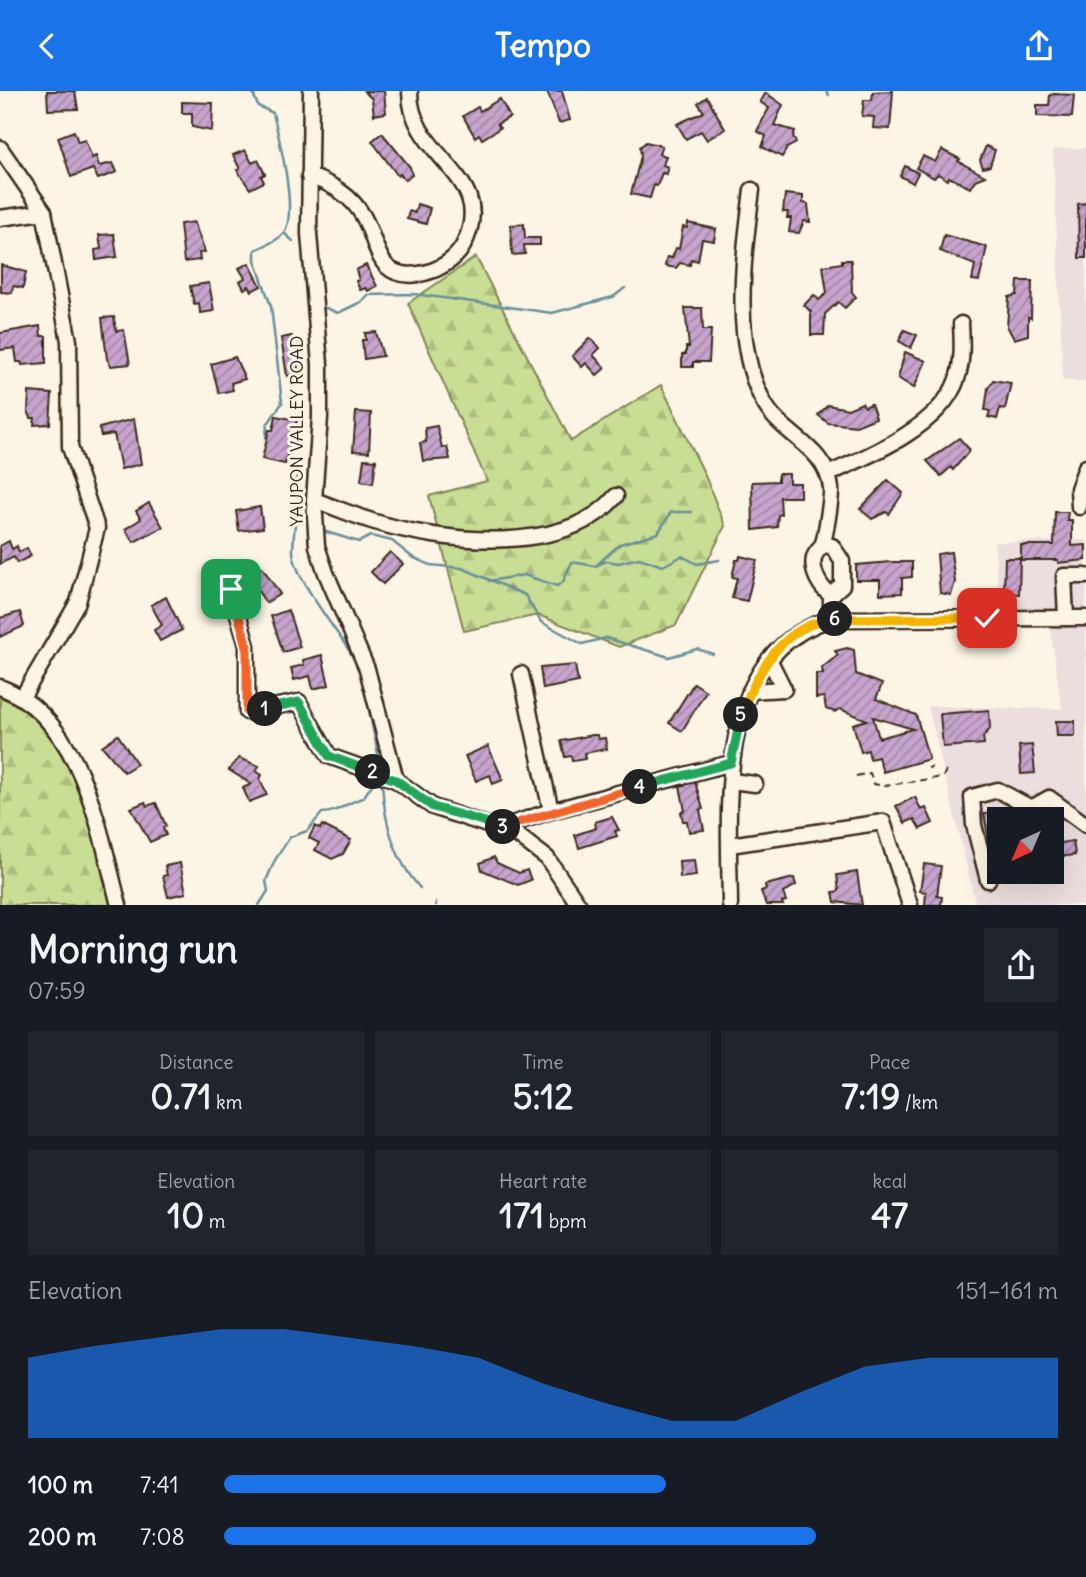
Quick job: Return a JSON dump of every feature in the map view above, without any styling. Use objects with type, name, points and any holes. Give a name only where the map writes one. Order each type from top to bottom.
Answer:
[{"type":"street","name":"YAUPON VALLEY ROAD","points":[[311,91],[309,234],[320,364],[320,417],[314,500],[317,546],[368,669],[396,780]]},
{"type":"street","points":[[309,176],[327,182],[363,215],[381,259],[391,271],[400,274],[430,272],[460,251],[471,231],[472,211],[464,183],[429,147],[417,128],[411,113],[410,91]]},
{"type":"street","points":[[0,148],[44,212],[69,341],[70,447],[97,528],[78,602],[23,696]]},
{"type":"street","points":[[752,190],[743,291],[746,338],[753,375],[763,401],[773,415],[810,448],[828,474],[831,495],[823,545],[814,558],[814,568],[821,585],[831,595],[831,619]]},
{"type":"street","points":[[0,218],[44,212]]},
{"type":"street","points":[[828,474],[874,451],[935,414],[949,396],[958,375],[961,324]]},
{"type":"street","points":[[1079,507],[1078,489],[1086,467]]},
{"type":"street","points":[[314,500],[377,523],[488,540],[560,533],[590,521],[616,496]]},
{"type":"street","points":[[823,545],[832,546],[842,561],[842,585],[831,595]]},
{"type":"street","points":[[1066,618],[1064,576],[1086,576]]},
{"type":"street","points":[[231,589],[247,646],[247,712],[299,702],[329,756],[396,780],[433,807],[517,835],[547,858],[579,905]]},
{"type":"street","points":[[730,905],[731,763],[735,738],[750,691],[769,659],[796,632],[831,619],[1086,618]]},
{"type":"street","points":[[750,691],[784,689],[769,659]]},
{"type":"street","points":[[521,674],[551,811]]},
{"type":"street","points":[[0,687],[23,696],[56,730],[75,766],[94,814],[119,905]]},
{"type":"street","points":[[500,828],[551,811],[731,763]]},
{"type":"street","points":[[731,781],[755,784]]},
{"type":"street","points":[[987,876],[974,825],[972,797],[998,790],[1029,807]]},
{"type":"street","points":[[1033,807],[1049,798],[1061,807]]},
{"type":"street","points":[[1064,809],[1086,825]]},
{"type":"street","points":[[730,845],[883,822],[910,905]]},
{"type":"path","points":[[856,776],[870,773],[874,784],[883,786],[943,777],[946,770]]},
{"type":"shaded area","points":[[1086,148],[1086,381],[1063,381],[1053,149]]},
{"type":"shaded area","points":[[1086,540],[1086,608],[1000,609],[994,542]]},
{"type":"shaded area","points":[[1050,626],[1086,626],[1086,905],[976,905],[928,706],[1062,709]]},
{"type":"green space","points":[[476,257],[571,441],[661,385],[704,473],[725,526],[676,625],[619,647],[538,615],[464,631],[429,496],[487,481],[408,303]]},
{"type":"green space","points":[[0,697],[33,714],[49,730],[62,751],[84,802],[113,905],[0,905]]},
{"type":"building","points":[[47,91],[75,91],[78,109],[48,110]]},
{"type":"building","points":[[364,91],[384,91],[386,113],[374,115],[372,99]]},
{"type":"building","points":[[547,91],[562,91],[570,120],[559,123]]},
{"type":"building","points":[[893,91],[890,129],[873,128],[874,117],[862,116],[864,100],[872,100],[873,92]]},
{"type":"building","points":[[766,93],[783,105],[774,125],[795,131],[793,136],[796,143],[787,148],[782,157],[762,147],[766,136],[757,131],[769,108],[760,102]]},
{"type":"building","points":[[1050,95],[1074,95],[1072,117],[1037,116],[1037,105],[1049,105]]},
{"type":"building","points":[[707,97],[725,129],[707,140],[701,131],[686,139],[677,124],[704,112],[698,103]]},
{"type":"building","points":[[500,99],[510,117],[497,124],[500,128],[482,139],[479,134],[475,137],[463,116],[478,107],[480,111]]},
{"type":"building","points":[[182,102],[213,103],[212,131],[192,127],[192,113],[182,113]]},
{"type":"building","points":[[74,131],[78,142],[85,140],[92,158],[96,156],[99,166],[113,163],[117,172],[98,179],[93,169],[71,177],[58,137]]},
{"type":"building","points":[[382,133],[410,167],[412,175],[405,180],[400,174],[398,176],[372,141]]},
{"type":"building","points":[[646,142],[662,146],[659,154],[666,156],[663,165],[668,167],[666,174],[662,173],[657,186],[654,185],[650,198],[631,194],[641,156],[640,147]]},
{"type":"building","points":[[986,146],[995,150],[990,166],[983,168],[980,160]]},
{"type":"building","points":[[245,150],[252,163],[258,160],[265,174],[261,176],[264,182],[250,189],[237,170],[240,169],[233,155]]},
{"type":"building","points":[[942,150],[985,176],[975,180],[970,188],[949,177],[948,180],[938,174],[934,178],[916,168],[923,156],[935,162]]},
{"type":"building","points":[[905,166],[918,173],[913,183],[900,176]]},
{"type":"building","points":[[785,194],[803,196],[803,203],[808,204],[810,222],[804,221],[799,233],[789,232],[791,218],[787,218],[788,212],[783,212]]},
{"type":"building","points":[[1086,203],[1086,258],[1079,258],[1078,204]]},
{"type":"building","points":[[417,204],[430,208],[426,224],[407,219],[409,211],[415,213]]},
{"type":"building","points":[[194,222],[205,252],[199,253],[200,260],[184,262],[180,224]]},
{"type":"building","points":[[688,223],[716,229],[714,241],[702,239],[698,261],[691,259],[690,265],[680,263],[676,268],[665,266],[667,257],[672,258],[676,248],[679,249],[683,227],[687,228]]},
{"type":"building","points":[[524,224],[525,238],[540,238],[540,245],[524,245],[525,254],[512,255],[511,225]]},
{"type":"building","points":[[114,234],[117,257],[96,260],[95,250],[101,249],[99,235]]},
{"type":"building","points":[[944,235],[987,247],[979,281],[972,280],[975,265],[940,251]]},
{"type":"building","points":[[842,260],[851,260],[852,292],[856,297],[845,308],[838,302],[825,314],[824,335],[811,335],[811,312],[804,305],[814,295],[819,300],[827,293],[823,266],[842,263]]},
{"type":"building","points":[[249,263],[261,286],[252,291],[249,286],[244,289],[240,281],[245,278],[239,268]]},
{"type":"building","points":[[1,265],[26,272],[23,288],[13,286],[12,293],[1,292]]},
{"type":"building","points":[[366,265],[377,286],[368,291],[366,288],[360,290],[356,281],[359,280],[356,270]]},
{"type":"building","points":[[1018,281],[1032,281],[1031,318],[1028,317],[1028,335],[1014,339],[1007,326],[1009,297],[1017,295]]},
{"type":"building","points":[[209,283],[214,311],[200,313],[199,303],[194,304],[190,286]]},
{"type":"building","points":[[685,308],[702,308],[703,330],[711,330],[709,362],[693,362],[693,367],[682,367],[682,355],[686,354],[686,347],[689,347]]},
{"type":"building","points":[[114,317],[116,331],[124,330],[130,364],[111,366],[107,359],[102,318]]},
{"type":"building","points":[[40,326],[41,336],[46,336],[46,363],[22,365],[17,362],[15,348],[0,350],[0,333]]},
{"type":"building","points":[[904,330],[917,335],[911,348],[899,341]]},
{"type":"building","points":[[376,332],[383,356],[364,359],[362,340],[366,340],[365,333]]},
{"type":"building","points":[[292,336],[299,374],[287,376],[281,338]]},
{"type":"building","points":[[590,338],[600,348],[593,355],[605,368],[597,375],[586,363],[582,367],[572,356]]},
{"type":"building","points":[[905,352],[926,361],[914,388],[898,378]]},
{"type":"building","points":[[235,357],[245,379],[231,383],[233,390],[219,393],[211,364]]},
{"type":"building","points":[[993,380],[1011,383],[1005,409],[1000,408],[997,419],[988,417],[990,411],[985,410],[988,388]]},
{"type":"building","points":[[29,392],[52,394],[50,424],[34,425],[35,418],[31,418],[28,411]]},
{"type":"building","points":[[862,403],[865,407],[871,404],[876,418],[856,426],[828,423],[818,415],[828,405],[848,409]]},
{"type":"building","points":[[356,412],[371,413],[369,452],[353,451]]},
{"type":"building","points":[[276,416],[297,420],[285,464],[262,459],[269,430],[273,430]]},
{"type":"building","points":[[134,419],[141,464],[121,469],[114,434],[101,436],[99,428]]},
{"type":"building","points":[[437,426],[442,448],[447,447],[450,459],[423,461],[420,443],[426,442],[425,428]]},
{"type":"building","points":[[959,438],[970,450],[953,470],[951,467],[941,476],[927,461]]},
{"type":"building","points":[[364,459],[376,460],[373,483],[361,481]]},
{"type":"building","points":[[778,474],[789,474],[789,483],[800,483],[800,497],[780,497],[781,514],[778,515],[777,527],[753,530],[752,482],[778,481]]},
{"type":"building","points":[[888,480],[903,493],[889,514],[886,512],[872,519],[860,509]]},
{"type":"building","points":[[149,503],[163,527],[134,542],[125,529],[141,519],[136,511]]},
{"type":"building","points":[[260,507],[263,528],[239,531],[236,511]]},
{"type":"building","points":[[1055,512],[1068,512],[1067,520],[1072,520],[1072,546],[1086,545],[1086,560],[1058,563],[1058,560],[1021,560],[1021,545],[1054,545]]},
{"type":"building","points":[[9,541],[12,549],[17,546],[19,552],[27,548],[31,556],[17,563],[14,557],[0,564],[0,546]]},
{"type":"building","points":[[390,552],[403,564],[383,584],[371,572]]},
{"type":"building","points":[[951,552],[955,582],[951,595],[940,593],[937,554]]},
{"type":"building","points":[[740,556],[757,560],[747,601],[732,598],[737,578],[732,577],[736,560],[739,560]]},
{"type":"building","points":[[1005,558],[1020,558],[1019,594],[1004,593]]},
{"type":"building","points":[[912,562],[912,577],[902,578],[902,593],[880,594],[880,580],[856,580],[856,565]]},
{"type":"building","points":[[262,567],[280,594],[266,603],[248,576]]},
{"type":"building","points":[[166,597],[182,630],[160,641],[154,630],[162,625],[151,605]]},
{"type":"building","points":[[288,610],[300,647],[283,652],[271,616]]},
{"type":"building","points":[[20,612],[24,626],[0,637],[0,618]]},
{"type":"building","points":[[847,648],[854,650],[856,674],[882,684],[876,699],[916,715],[929,759],[883,772],[878,757],[870,759],[868,750],[861,752],[853,724],[867,720],[840,709],[835,712],[826,709],[824,697],[816,698],[816,674],[823,674],[822,668],[838,655],[835,651]],"holes":[[[873,717],[913,729],[879,738]]]},
{"type":"building","points":[[322,655],[329,685],[313,689],[310,676],[294,680],[291,668],[304,665],[303,660]]},
{"type":"building","points":[[575,665],[578,682],[543,689],[540,668]]},
{"type":"building","points":[[694,683],[706,691],[682,731],[669,723]]},
{"type":"building","points":[[989,710],[990,729],[983,737],[984,744],[943,747],[940,714]]},
{"type":"building","points":[[1056,721],[1075,721],[1075,736],[1057,736]]},
{"type":"building","points":[[118,735],[137,764],[124,772],[102,746]]},
{"type":"building","points":[[597,735],[598,739],[605,738],[607,749],[584,753],[585,759],[572,761],[571,756],[565,757],[561,741]]},
{"type":"building","points":[[1032,745],[1035,773],[1021,774],[1019,746]]},
{"type":"building","points":[[488,746],[503,780],[493,784],[490,775],[476,781],[465,756]]},
{"type":"building","points":[[239,758],[259,766],[256,771],[262,775],[260,779],[267,795],[249,802],[243,788],[251,784],[229,770]]},
{"type":"building","points":[[695,782],[703,809],[700,810],[704,830],[689,832],[687,821],[683,821],[681,812],[685,811],[680,786]]},
{"type":"building","points":[[915,797],[921,810],[926,808],[933,823],[920,829],[914,819],[905,823],[896,806]]},
{"type":"building","points":[[145,802],[147,806],[156,803],[166,826],[163,828],[166,835],[150,842],[131,808]]},
{"type":"building","points":[[612,817],[619,830],[615,831],[617,836],[579,848],[575,835],[596,828],[595,822]]},
{"type":"building","points":[[322,825],[351,840],[343,854],[332,859],[315,850],[319,843],[309,838],[315,826],[320,829]]},
{"type":"building","points":[[1073,841],[1075,855],[1064,856],[1064,842]]},
{"type":"building","points":[[494,857],[497,863],[519,873],[527,870],[531,880],[518,885],[482,870],[480,863]]},
{"type":"building","points":[[694,860],[696,876],[680,878],[679,861]]},
{"type":"building","points":[[180,863],[186,893],[168,897],[163,876],[167,875],[165,866]]},
{"type":"building","points":[[924,864],[941,866],[937,896],[942,897],[941,905],[925,905],[926,892],[920,891]]},
{"type":"building","points":[[857,872],[862,905],[835,902],[833,892],[839,891],[837,875]]},
{"type":"building","points":[[794,878],[796,885],[783,893],[786,901],[782,902],[783,905],[766,905],[761,891],[766,889],[765,885]]},
{"type":"waterway","points":[[252,91],[258,106],[273,113],[283,156],[289,208],[284,233],[275,241],[255,250],[255,260],[271,306],[282,403],[267,425],[266,437],[270,440]]},
{"type":"waterway","points":[[826,91],[829,95]]},
{"type":"waterway","points":[[284,233],[293,241]]},
{"type":"waterway","points":[[326,308],[338,313],[361,302],[368,295],[414,294],[552,313],[613,297],[625,288]]},
{"type":"waterway","points":[[288,456],[293,463],[297,486],[293,550],[295,562],[309,591],[357,663]]},
{"type":"waterway","points":[[598,564],[620,544],[658,533],[671,512],[692,512]]},
{"type":"waterway","points":[[323,531],[359,542],[371,536],[392,541],[412,557],[430,565],[462,568],[525,595],[541,622],[582,644],[606,638],[669,657],[697,649],[713,654]]},
{"type":"waterway","points":[[489,581],[524,575],[557,586],[563,582],[572,562],[595,566],[607,561],[618,563],[639,558],[663,566],[682,556],[697,564],[719,560]]},
{"type":"waterway","points":[[361,672],[381,768]]},
{"type":"waterway","points":[[259,905],[268,891],[266,881],[275,860],[290,837],[307,831],[322,813],[363,798],[373,783],[382,783],[392,839],[403,865],[420,888]]},
{"type":"route","points":[[231,589],[247,646],[247,712],[299,702],[329,756],[396,780],[433,807],[500,828],[551,811],[731,763],[741,714],[766,662],[780,645],[796,632],[811,625],[831,619],[987,618]]}]
